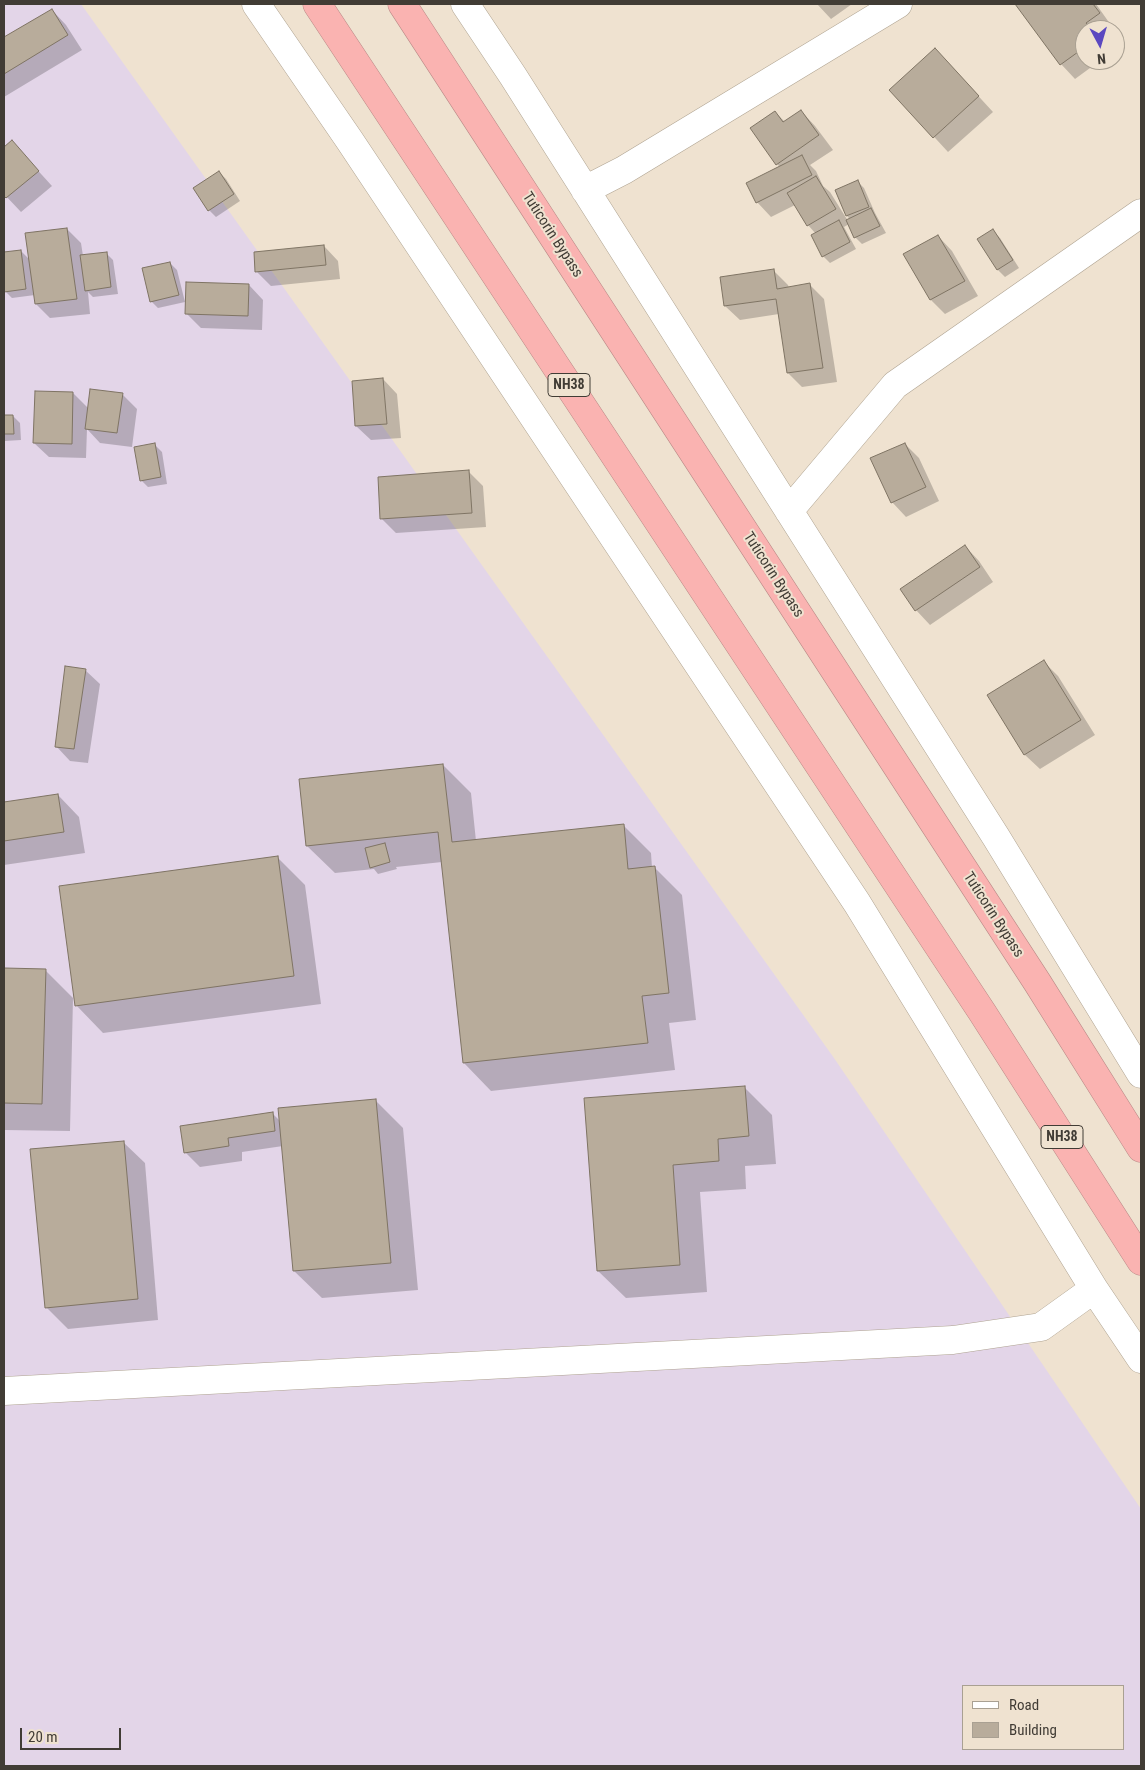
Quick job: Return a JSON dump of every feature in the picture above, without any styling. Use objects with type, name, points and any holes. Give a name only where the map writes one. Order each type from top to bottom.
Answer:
[{"type":"highway","name":"NH38","points":[[317,4],[982,1012],[1141,1261]]},
{"type":"highway","name":"Tuticorin Bypass","points":[[402,4],[1032,974],[1141,1148]]},
{"type":"street","points":[[256,4],[367,166],[857,903],[1094,1290],[1141,1359]]},
{"type":"street","points":[[465,4],[513,76],[996,837],[1141,1074]]},
{"type":"street","points":[[585,190],[624,170],[898,4]]},
{"type":"street","points":[[789,511],[895,385],[1141,213]]},
{"type":"street","points":[[4,1391],[953,1340],[1041,1327],[1094,1290]]},
{"type":"shaded area","points":[[4,4],[81,4],[834,1058],[1141,1509],[1141,1766],[4,1766]]},
{"type":"building","points":[[1015,4],[1093,4],[1100,13],[1090,20],[1075,20],[1075,54],[1060,65]]},
{"type":"building","points":[[52,9],[68,35],[4,74],[4,37]]},
{"type":"building","points":[[935,48],[979,96],[933,138],[889,90]]},
{"type":"building","points":[[801,110],[819,135],[776,165],[750,128],[775,111],[783,122]]},
{"type":"building","points":[[12,140],[39,171],[6,198],[4,196],[4,147]]},
{"type":"building","points":[[802,155],[812,175],[756,203],[746,183]]},
{"type":"building","points":[[219,171],[234,194],[208,211],[193,188]]},
{"type":"building","points":[[816,176],[836,209],[807,226],[787,193]]},
{"type":"building","points":[[858,180],[869,207],[846,216],[835,190]]},
{"type":"building","points":[[871,208],[880,226],[854,238],[846,220]]},
{"type":"building","points":[[839,220],[850,242],[822,257],[811,235]]},
{"type":"building","points":[[67,228],[77,299],[35,304],[25,233]]},
{"type":"building","points":[[993,229],[1013,260],[997,270],[977,239]]},
{"type":"building","points":[[938,235],[965,281],[930,300],[903,254]]},
{"type":"building","points":[[324,245],[326,265],[255,272],[254,252]]},
{"type":"building","points":[[21,250],[26,289],[4,292],[4,252]]},
{"type":"building","points":[[107,252],[111,287],[85,291],[80,255]]},
{"type":"building","points":[[170,262],[179,295],[150,302],[142,268]]},
{"type":"building","points":[[774,269],[777,289],[810,283],[823,368],[787,373],[776,299],[724,306],[720,277]]},
{"type":"building","points":[[186,282],[249,284],[248,316],[185,314]]},
{"type":"building","points":[[383,378],[387,424],[355,426],[352,381]]},
{"type":"building","points":[[90,389],[123,393],[117,433],[85,429]]},
{"type":"building","points":[[35,391],[73,392],[72,444],[33,443]]},
{"type":"building","points":[[4,415],[13,415],[14,434],[4,434]]},
{"type":"building","points":[[155,443],[161,477],[140,481],[134,447]]},
{"type":"building","points":[[905,443],[926,487],[891,503],[870,458]]},
{"type":"building","points":[[469,470],[472,513],[380,519],[378,477]]},
{"type":"building","points":[[965,545],[980,567],[915,611],[900,589]]},
{"type":"building","points":[[1044,660],[1081,720],[1024,755],[987,695]]},
{"type":"building","points":[[65,666],[86,669],[74,749],[55,747]]},
{"type":"building","points":[[443,764],[452,842],[624,824],[628,869],[655,866],[669,993],[642,996],[648,1043],[463,1063],[438,832],[306,846],[299,779]]},
{"type":"building","points":[[58,794],[64,832],[4,841],[4,802]]},
{"type":"building","points":[[385,843],[390,862],[370,868],[365,848]]},
{"type":"building","points":[[278,856],[294,976],[75,1006],[59,886]]},
{"type":"building","points":[[4,968],[46,969],[42,1104],[4,1103]]},
{"type":"building","points":[[745,1086],[749,1136],[718,1139],[719,1161],[673,1165],[680,1265],[597,1271],[584,1098]]},
{"type":"building","points":[[376,1099],[391,1263],[293,1271],[278,1108]]},
{"type":"building","points":[[273,1112],[275,1131],[228,1138],[229,1146],[184,1153],[180,1126]]},
{"type":"building","points":[[124,1141],[138,1299],[45,1308],[30,1149]]}]
